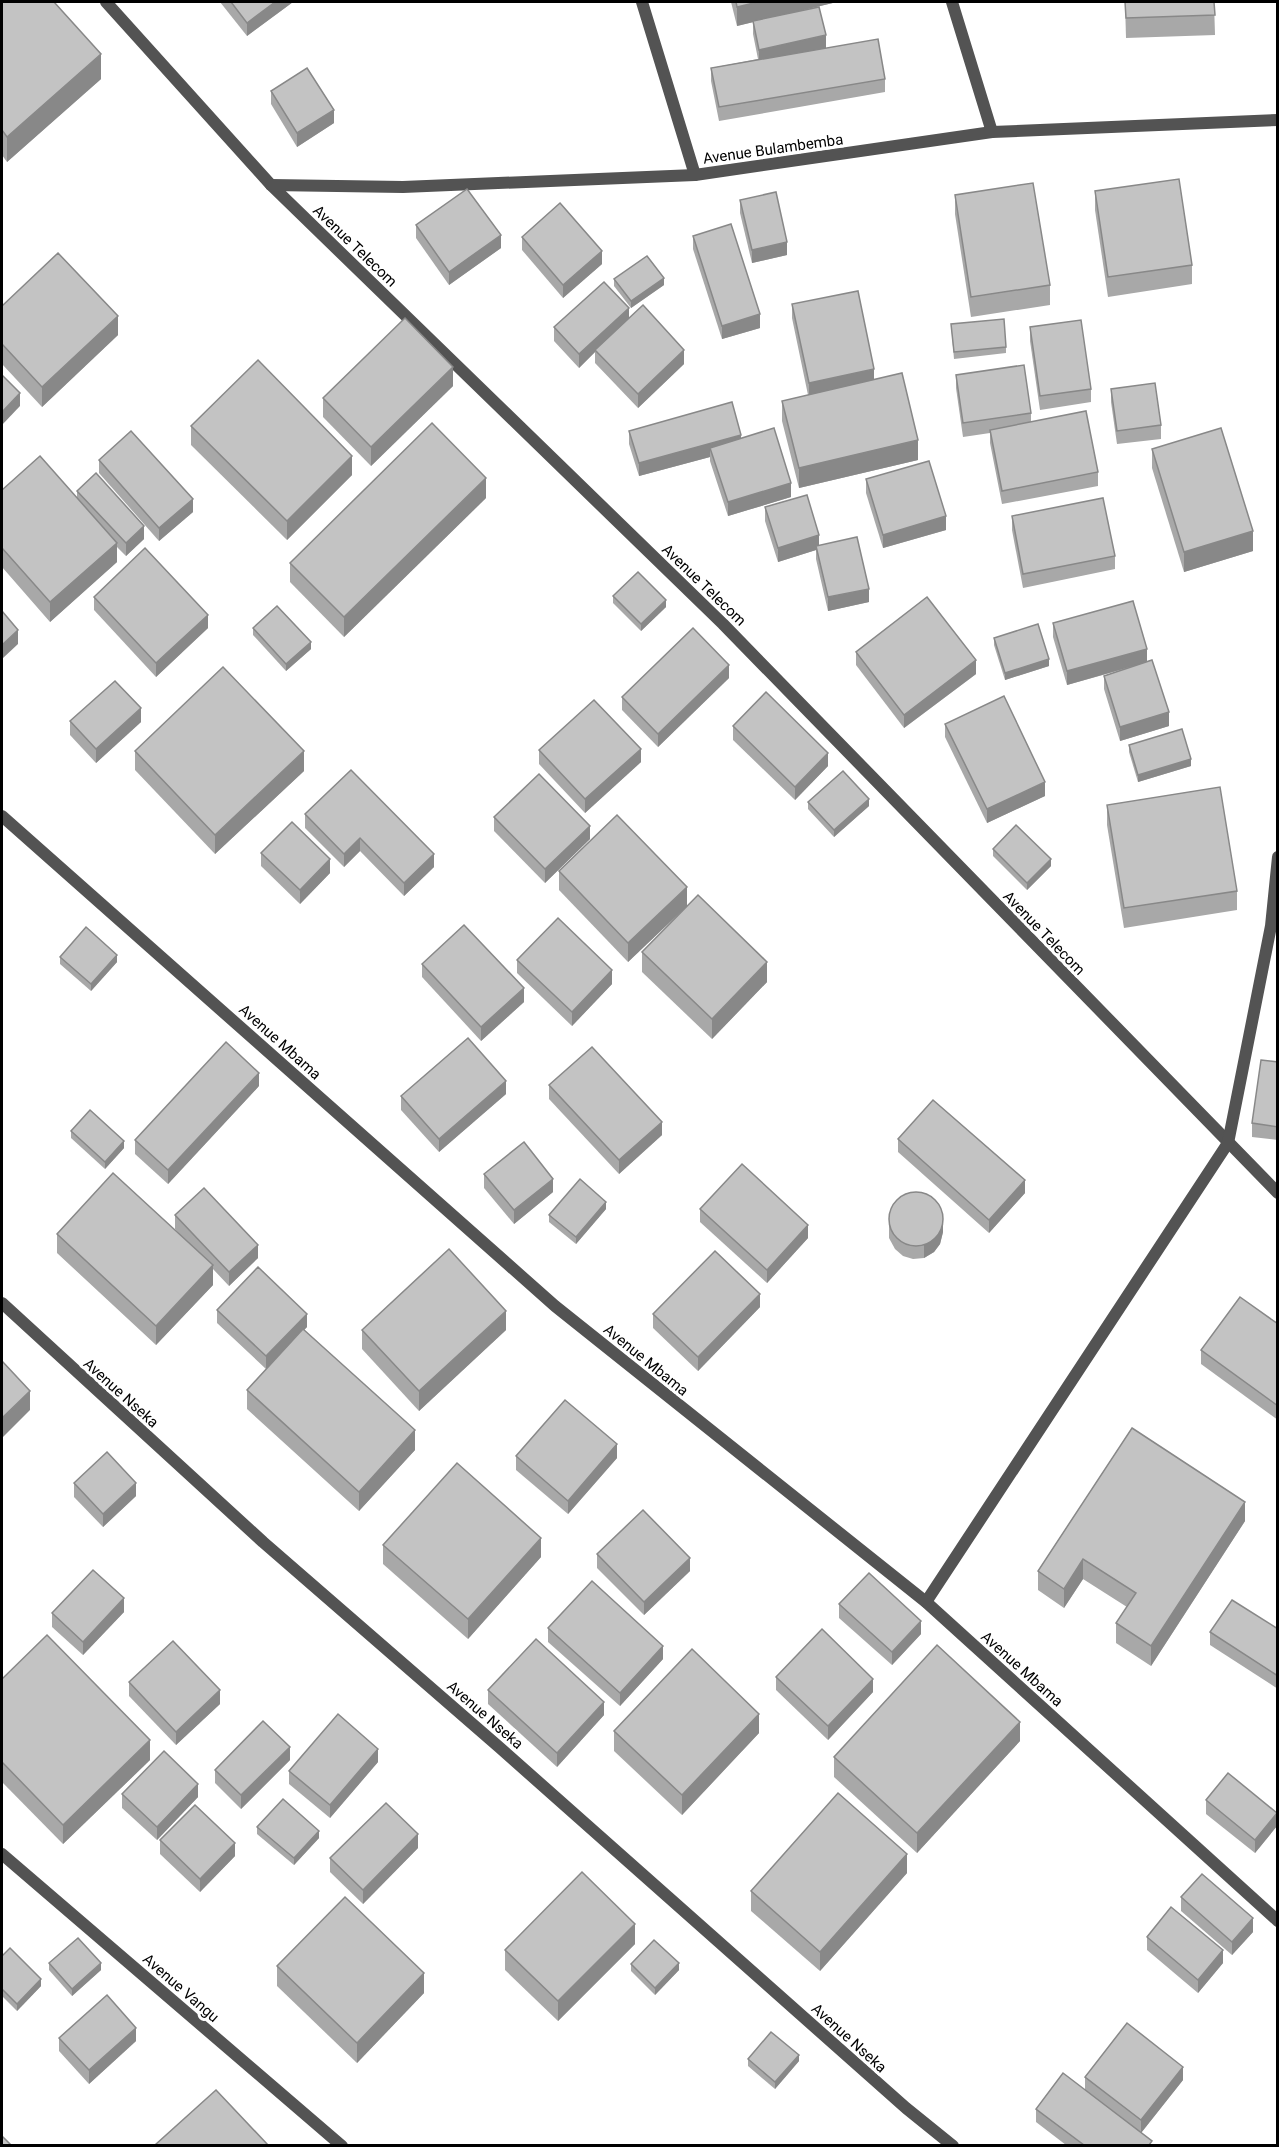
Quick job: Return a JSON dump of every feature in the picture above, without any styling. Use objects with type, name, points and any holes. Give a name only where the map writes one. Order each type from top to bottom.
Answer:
[{"type":"street","name":"Avenue Telecom","points":[[106,2],[271,185],[723,624],[1278,1193]]},
{"type":"street","points":[[642,2],[695,176]]},
{"type":"street","points":[[952,2],[993,132]]},
{"type":"street","name":"Avenue Bulambemba","points":[[271,185],[403,187],[695,176],[993,132],[1278,120]]},
{"type":"street","name":"Avenue Mbama","points":[[2,816],[555,1306],[926,1602],[1278,1921]]},
{"type":"street","points":[[926,1602],[1228,1143],[1271,926],[1278,857]]},
{"type":"street","name":"Avenue Nseka","points":[[2,1303],[254,1534],[499,1747],[906,2108],[953,2145]]},
{"type":"street","name":"Avenue Vangu","points":[[2,1854],[342,2145]]},
{"type":"building","points":[[2,2],[54,2],[101,54],[7,137],[2,130]]},
{"type":"building","points":[[231,2],[275,2],[247,23]]},
{"type":"building","points":[[736,2],[758,2],[737,7]]},
{"type":"building","points":[[1125,2],[1214,2],[1215,15],[1126,18]]},
{"type":"building","points":[[819,7],[826,35],[759,50],[753,21]]},
{"type":"building","points":[[878,39],[885,79],[719,107],[711,68]]},
{"type":"building","points":[[307,68],[334,110],[297,133],[271,91]]},
{"type":"building","points":[[1179,179],[1192,265],[1108,277],[1095,191]]},
{"type":"building","points":[[1033,183],[1050,285],[971,297],[955,195]]},
{"type":"building","points":[[467,189],[501,235],[449,272],[416,225]]},
{"type":"building","points":[[776,192],[787,242],[752,250],[740,200]]},
{"type":"building","points":[[560,203],[602,251],[563,285],[522,237]]},
{"type":"building","points":[[731,224],[760,314],[722,326],[693,236]]},
{"type":"building","points":[[58,253],[118,316],[42,387],[2,344],[2,306]]},
{"type":"building","points":[[647,256],[664,278],[631,301],[614,279]]},
{"type":"building","points":[[604,282],[629,308],[579,354],[554,327]]},
{"type":"building","points":[[858,291],[874,369],[809,383],[792,304]]},
{"type":"building","points":[[643,305],[684,350],[638,394],[595,350]]},
{"type":"building","points":[[405,318],[453,367],[371,447],[323,398]]},
{"type":"building","points":[[1004,319],[1006,347],[954,352],[951,324]]},
{"type":"building","points":[[1081,320],[1091,389],[1040,396],[1030,327]]},
{"type":"building","points":[[258,360],[352,456],[287,521],[191,426]]},
{"type":"building","points":[[1024,365],[1031,413],[963,423],[956,375]]},
{"type":"building","points":[[902,373],[918,440],[799,468],[782,401]]},
{"type":"building","points":[[2,375],[20,393],[2,412]]},
{"type":"building","points":[[1155,383],[1161,425],[1117,431],[1111,389]]},
{"type":"building","points":[[732,402],[741,435],[639,463],[629,431]]},
{"type":"building","points":[[1086,411],[1098,472],[1002,491],[990,430]]},
{"type":"building","points":[[432,423],[486,478],[344,617],[290,563]]},
{"type":"building","points":[[774,428],[791,483],[728,502],[710,448]]},
{"type":"building","points":[[1221,428],[1253,531],[1184,552],[1152,449]]},
{"type":"building","points":[[131,431],[193,499],[159,528],[99,460]]},
{"type":"building","points":[[40,456],[117,543],[50,602],[2,548],[2,490]]},
{"type":"building","points":[[929,461],[946,516],[883,535],[866,479]]},
{"type":"building","points":[[96,473],[144,526],[126,543],[77,491]]},
{"type":"building","points":[[807,495],[819,535],[778,548],[765,507]]},
{"type":"building","points":[[1103,498],[1115,556],[1023,574],[1012,516]]},
{"type":"building","points":[[857,537],[869,589],[828,597],[816,546]]},
{"type":"building","points":[[145,548],[208,615],[156,663],[94,597]]},
{"type":"building","points":[[638,572],[666,600],[641,624],[613,596]]},
{"type":"building","points":[[927,597],[976,660],[904,715],[856,652]]},
{"type":"building","points":[[1133,601],[1147,649],[1067,671],[1053,623]]},
{"type":"building","points":[[277,606],[311,642],[286,664],[253,628]]},
{"type":"building","points":[[2,611],[18,630],[2,645]]},
{"type":"building","points":[[1038,624],[1049,659],[1005,673],[994,638]]},
{"type":"building","points":[[693,628],[729,665],[658,734],[622,697]]},
{"type":"building","points":[[1152,660],[1169,712],[1120,727],[1104,676]]},
{"type":"building","points":[[223,667],[304,751],[215,835],[135,751]]},
{"type":"building","points":[[115,681],[141,708],[96,749],[70,721]]},
{"type":"building","points":[[766,692],[828,753],[795,787],[733,726]]},
{"type":"building","points":[[1004,696],[1045,782],[987,809],[945,724]]},
{"type":"building","points":[[594,700],[641,749],[585,799],[539,750]]},
{"type":"building","points":[[1182,729],[1191,759],[1138,775],[1129,745]]},
{"type":"building","points":[[351,770],[434,854],[404,883],[360,838],[344,854],[305,814]]},
{"type":"building","points":[[843,771],[869,799],[834,830],[808,802]]},
{"type":"building","points":[[539,774],[590,826],[545,869],[494,817]]},
{"type":"building","points":[[1220,787],[1237,891],[1124,908],[1107,805]]},
{"type":"building","points":[[617,815],[687,887],[628,943],[559,871]]},
{"type":"building","points":[[292,822],[330,859],[300,890],[261,853]]},
{"type":"building","points":[[1016,825],[1051,859],[1027,883],[993,849]]},
{"type":"building","points":[[698,895],[767,962],[712,1019],[642,952]]},
{"type":"building","points":[[558,918],[612,970],[572,1012],[517,960]]},
{"type":"building","points":[[464,925],[524,988],[481,1027],[422,964]]},
{"type":"building","points":[[86,927],[117,955],[91,984],[60,957]]},
{"type":"building","points":[[468,1038],[506,1081],[439,1139],[401,1096]]},
{"type":"building","points":[[226,1042],[259,1073],[168,1170],[135,1140]]},
{"type":"building","points":[[592,1047],[662,1122],[619,1160],[549,1085]]},
{"type":"building","points":[[1261,1060],[1278,1062],[1278,1127],[1252,1123]]},
{"type":"building","points":[[933,1100],[1025,1180],[989,1220],[898,1139]]},
{"type":"building","points":[[90,1110],[124,1141],[105,1162],[71,1131]]},
{"type":"building","points":[[524,1142],[553,1179],[514,1210],[484,1174]]},
{"type":"building","points":[[742,1164],[808,1225],[767,1270],[700,1209]]},
{"type":"building","points":[[113,1173],[213,1265],[156,1326],[57,1234]]},
{"type":"building","points":[[580,1179],[606,1202],[576,1237],[549,1215]]},
{"type":"building","points":[[204,1188],[258,1245],[229,1272],[175,1215]]},
{"type":"building","points":[[916,1192],[926,1194],[935,1200],[941,1209],[943,1219],[941,1229],[935,1238],[926,1244],[916,1246],[906,1244],[897,1238],[891,1229],[889,1219],[891,1209],[897,1200],[906,1194]]},
{"type":"building","points":[[449,1249],[506,1311],[419,1391],[362,1330]]},
{"type":"building","points":[[715,1251],[760,1294],[698,1357],[653,1314]]},
{"type":"building","points":[[258,1267],[307,1314],[266,1356],[217,1310]]},
{"type":"building","points":[[1240,1297],[1278,1324],[1278,1406],[1201,1350]]},
{"type":"building","points":[[303,1329],[415,1430],[359,1492],[247,1390]]},
{"type":"building","points":[[2,1361],[30,1391],[2,1418]]},
{"type":"building","points":[[565,1400],[617,1444],[568,1501],[516,1456]]},
{"type":"building","points":[[1132,1428],[1245,1502],[1151,1646],[1116,1623],[1136,1593],[1083,1559],[1064,1589],[1038,1571]]},
{"type":"building","points":[[107,1452],[136,1483],[103,1514],[74,1483]]},
{"type":"building","points":[[457,1463],[541,1538],[468,1619],[383,1545]]},
{"type":"building","points":[[643,1510],[690,1558],[644,1602],[597,1554]]},
{"type":"building","points":[[93,1570],[124,1598],[83,1642],[52,1613]]},
{"type":"building","points":[[869,1573],[921,1621],[892,1652],[839,1604]]},
{"type":"building","points":[[592,1581],[663,1646],[620,1693],[548,1628]]},
{"type":"building","points":[[1232,1600],[1278,1629],[1278,1676],[1210,1632]]},
{"type":"building","points":[[822,1629],[873,1679],[828,1726],[776,1677]]},
{"type":"building","points":[[47,1635],[150,1740],[63,1825],[2,1762],[2,1679]]},
{"type":"building","points":[[536,1639],[604,1702],[557,1753],[488,1690]]},
{"type":"building","points":[[173,1641],[220,1690],[176,1732],[129,1682]]},
{"type":"building","points":[[937,1645],[1020,1722],[917,1833],[834,1757]]},
{"type":"building","points":[[692,1649],[759,1714],[682,1795],[614,1731]]},
{"type":"building","points":[[338,1714],[378,1749],[330,1805],[289,1771]]},
{"type":"building","points":[[263,1721],[290,1747],[241,1795],[215,1770]]},
{"type":"building","points":[[164,1751],[198,1784],[157,1827],[122,1794]]},
{"type":"building","points":[[1228,1773],[1277,1813],[1255,1840],[1206,1800]]},
{"type":"building","points":[[838,1793],[907,1854],[820,1952],[751,1891]]},
{"type":"building","points":[[283,1799],[319,1831],[294,1858],[257,1827]]},
{"type":"building","points":[[386,1803],[418,1834],[363,1890],[330,1858]]},
{"type":"building","points":[[195,1805],[235,1843],[200,1879],[160,1840]]},
{"type":"building","points":[[582,1872],[635,1924],[558,2001],[505,1950]]},
{"type":"building","points":[[1202,1874],[1253,1918],[1232,1942],[1181,1897]]},
{"type":"building","points":[[345,1897],[424,1973],[357,2043],[277,1966]]},
{"type":"building","points":[[1171,1907],[1223,1950],[1198,1980],[1147,1937]]},
{"type":"building","points":[[78,1938],[101,1963],[72,1989],[49,1963]]},
{"type":"building","points":[[654,1940],[679,1963],[655,1988],[631,1964]]},
{"type":"building","points":[[10,1948],[41,1979],[17,2004],[2,1989],[2,1956]]},
{"type":"building","points":[[107,1995],[136,2028],[89,2070],[59,2038]]},
{"type":"building","points":[[1127,2023],[1183,2067],[1141,2120],[1085,2077]]},
{"type":"building","points":[[771,2032],[799,2055],[775,2082],[748,2059]]},
{"type":"building","points":[[1063,2073],[1152,2141],[1149,2145],[1084,2145],[1036,2109]]},
{"type":"building","points":[[216,2090],[268,2145],[155,2145]]},
{"type":"building","points":[[2,2136],[11,2145],[2,2145]]}]
